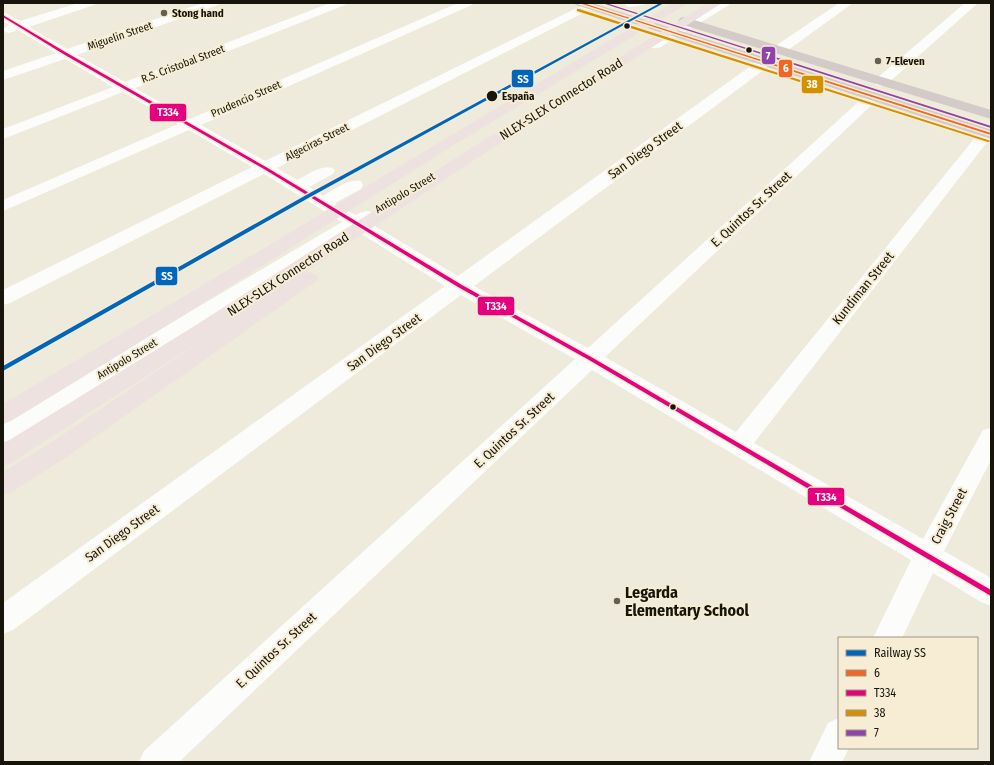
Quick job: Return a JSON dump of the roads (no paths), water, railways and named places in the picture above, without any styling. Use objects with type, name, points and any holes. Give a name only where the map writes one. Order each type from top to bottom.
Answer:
[{"type":"highway","name":"NLEX-SLEX Connector Road","points":[[3,415],[174,312],[445,144],[681,3]]},
{"type":"highway","name":"NLEX-SLEX Connector Road","points":[[3,456],[197,334],[473,154],[716,3]]},
{"type":"highway","points":[[3,485],[79,436],[328,264],[345,245],[356,223]]},
{"type":"main road","points":[[632,3],[692,23],[772,57],[877,89],[989,133]]},
{"type":"main road","points":[[584,4],[673,33],[772,57],[877,89],[991,115]]},
{"type":"street","points":[[8,24],[90,3]]},
{"type":"street","name":"Miguelin Street","points":[[3,76],[214,3]]},
{"type":"street","name":"R.S. Cristobal Street","points":[[3,134],[341,3]]},
{"type":"street","name":"Prudencio Street","points":[[3,206],[468,3]]},
{"type":"street","name":"Antipolo Street","points":[[3,433],[725,3]]},
{"type":"street","name":"San Diego Street","points":[[3,620],[847,3]]},
{"type":"street","name":"E. Quintos Sr. Street","points":[[155,762],[591,359],[877,89],[972,3]]},
{"type":"street","name":"Algeciras Street","points":[[3,298],[265,168],[584,4]]},
{"type":"street","points":[[8,24],[66,54],[265,168],[460,286],[591,359],[991,593]]},
{"type":"street","name":"Kundiman Street","points":[[739,445],[989,133]]},
{"type":"street","points":[[297,187],[327,171]]},
{"type":"street","points":[[323,203],[354,185]]},
{"type":"street","name":"Craig Street","points":[[887,637],[991,437]]},
{"type":"street","points":[[825,762],[838,736]]},
{"type":"rail line","name":"SS","points":[[3,369],[310,195],[662,3]]},
{"type":"place","name":"Stong hand","points":[[164,13]]},
{"type":"place","name":"7-Eleven","points":[[878,61]]},
{"type":"place","name":"España","points":[[492,96]]},
{"type":"place","name":"Legarda Elementary School","points":[[617,601]]}]
